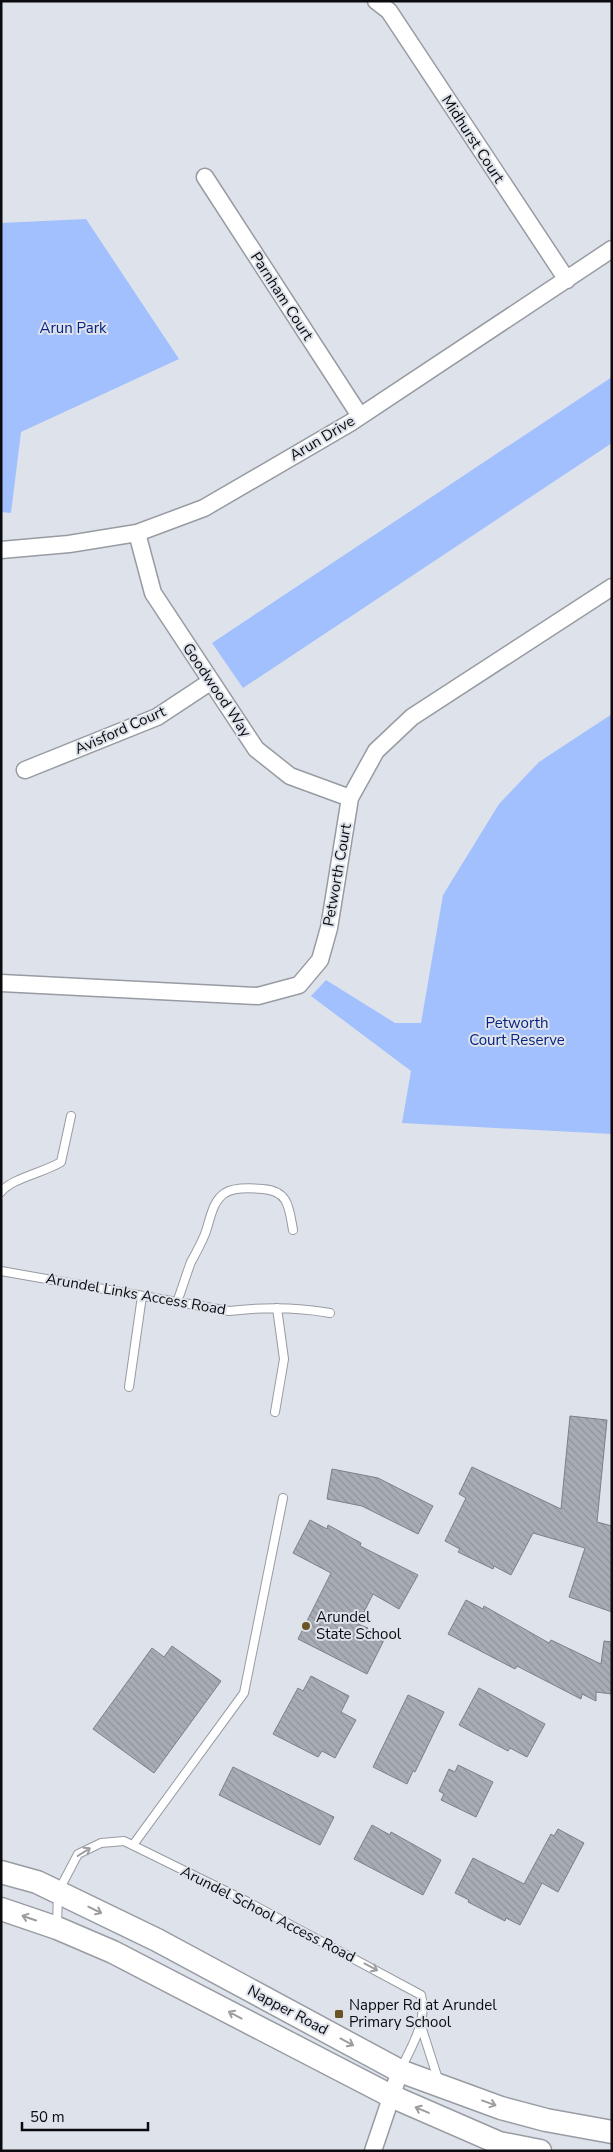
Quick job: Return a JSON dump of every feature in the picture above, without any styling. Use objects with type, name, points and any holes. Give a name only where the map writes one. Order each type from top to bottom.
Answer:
[{"type":"main road","name":"Napper Road","points":[[1,1872],[36,1882],[157,1940],[400,2070],[523,2114],[612,2132]]},
{"type":"main road","name":"Napper Road","points":[[1,1909],[57,1928],[113,1952],[391,2096],[499,2143],[540,2151]]},
{"type":"street","name":"Midhurst Court","points":[[376,1],[389,11],[567,280]]},
{"type":"street","name":"Parnham Court","points":[[205,177],[360,416]]},
{"type":"street","name":"Arun Drive","points":[[1,550],[69,544],[137,533],[204,508],[360,416],[612,249]]},
{"type":"street","name":"Goodwood Way","points":[[137,533],[153,593],[256,749],[290,776],[350,798]]},
{"type":"street","name":"Petworth Court","points":[[1,982],[258,996],[299,985],[320,960],[329,928],[350,798],[376,751],[412,717],[612,587]]},
{"type":"street","name":"Avisford Court","points":[[25,770],[157,717],[210,682]]},
{"type":"street","points":[[373,2151],[400,2070]]},
{"type":"lane","points":[[1,1192],[15,1181],[46,1172],[61,1162],[71,1116]]},
{"type":"lane","points":[[177,1302],[216,1203],[224,1193],[236,1189],[264,1189],[278,1192],[285,1198],[289,1207],[294,1230]]},
{"type":"lane","name":"Arundel Links Access Road","points":[[1,1271],[228,1311],[306,1308],[330,1313]]},
{"type":"lane","points":[[129,1386],[142,1296]]},
{"type":"lane","points":[[275,1412],[284,1359],[277,1308]]},
{"type":"lane","points":[[133,1845],[244,1693],[283,1498]]},
{"type":"lane","name":"Arundel School Access Road","points":[[58,1892],[78,1854],[101,1843],[124,1841],[244,1900],[420,1995],[424,2006],[420,2026],[400,2070]]},
{"type":"lane","points":[[57,1928],[58,1892]]},
{"type":"lane","points":[[420,2026],[435,2074],[443,2086]]},
{"type":"green space","name":"Arun Park","points":[[86,219],[179,359],[21,432],[11,513],[1,512],[1,223]]},
{"type":"green space","points":[[612,377],[612,443],[243,688],[212,643]]},
{"type":"green space","name":"Petworth Court Reserve","points":[[612,714],[612,1134],[402,1123],[411,1071],[311,996],[326,980],[395,1023],[421,1023],[443,895],[499,804],[539,762]]},
{"type":"building","points":[[570,1416],[607,1420],[597,1522],[612,1526],[612,1612],[569,1597],[585,1548],[533,1533],[511,1575],[494,1566],[493,1569],[458,1552],[460,1549],[445,1541],[466,1498],[459,1494],[472,1467],[561,1509]]},
{"type":"building","points":[[332,1469],[378,1478],[433,1506],[418,1534],[362,1506],[327,1499]]},
{"type":"building","points":[[310,1520],[327,1529],[328,1525],[361,1543],[360,1546],[418,1575],[399,1609],[373,1594],[358,1624],[368,1628],[366,1631],[384,1640],[367,1674],[298,1639],[331,1573],[293,1553]]},
{"type":"building","points":[[466,1600],[483,1609],[484,1606],[549,1643],[551,1640],[601,1664],[604,1641],[612,1642],[612,1694],[596,1692],[596,1701],[582,1694],[581,1699],[517,1666],[515,1669],[448,1634]]},
{"type":"building","points":[[172,1646],[221,1681],[154,1773],[93,1729],[152,1648],[164,1657]]},
{"type":"building","points":[[311,1676],[349,1696],[341,1712],[356,1720],[335,1758],[322,1751],[318,1757],[273,1734],[298,1688],[303,1691]]},
{"type":"building","points":[[479,1688],[545,1724],[527,1757],[510,1748],[508,1751],[459,1725]]},
{"type":"building","points":[[408,1695],[444,1712],[415,1772],[413,1771],[407,1784],[373,1767]]},
{"type":"building","points":[[458,1765],[493,1782],[476,1817],[441,1800],[444,1794],[439,1791],[449,1769],[455,1772]]},
{"type":"building","points":[[233,1767],[334,1817],[320,1845],[219,1795]]},
{"type":"building","points":[[372,1825],[390,1835],[391,1832],[441,1860],[423,1895],[354,1859]]},
{"type":"building","points":[[558,1829],[584,1843],[558,1892],[542,1883],[520,1925],[506,1918],[505,1921],[468,1902],[469,1900],[455,1893],[473,1858],[524,1884],[551,1834],[554,1836]]},
{"type":"place","name":"Arundel State School","points":[[306,1626]]},
{"type":"place","name":"Napper Rd at Arundel Primary School","points":[[339,2014]]}]
